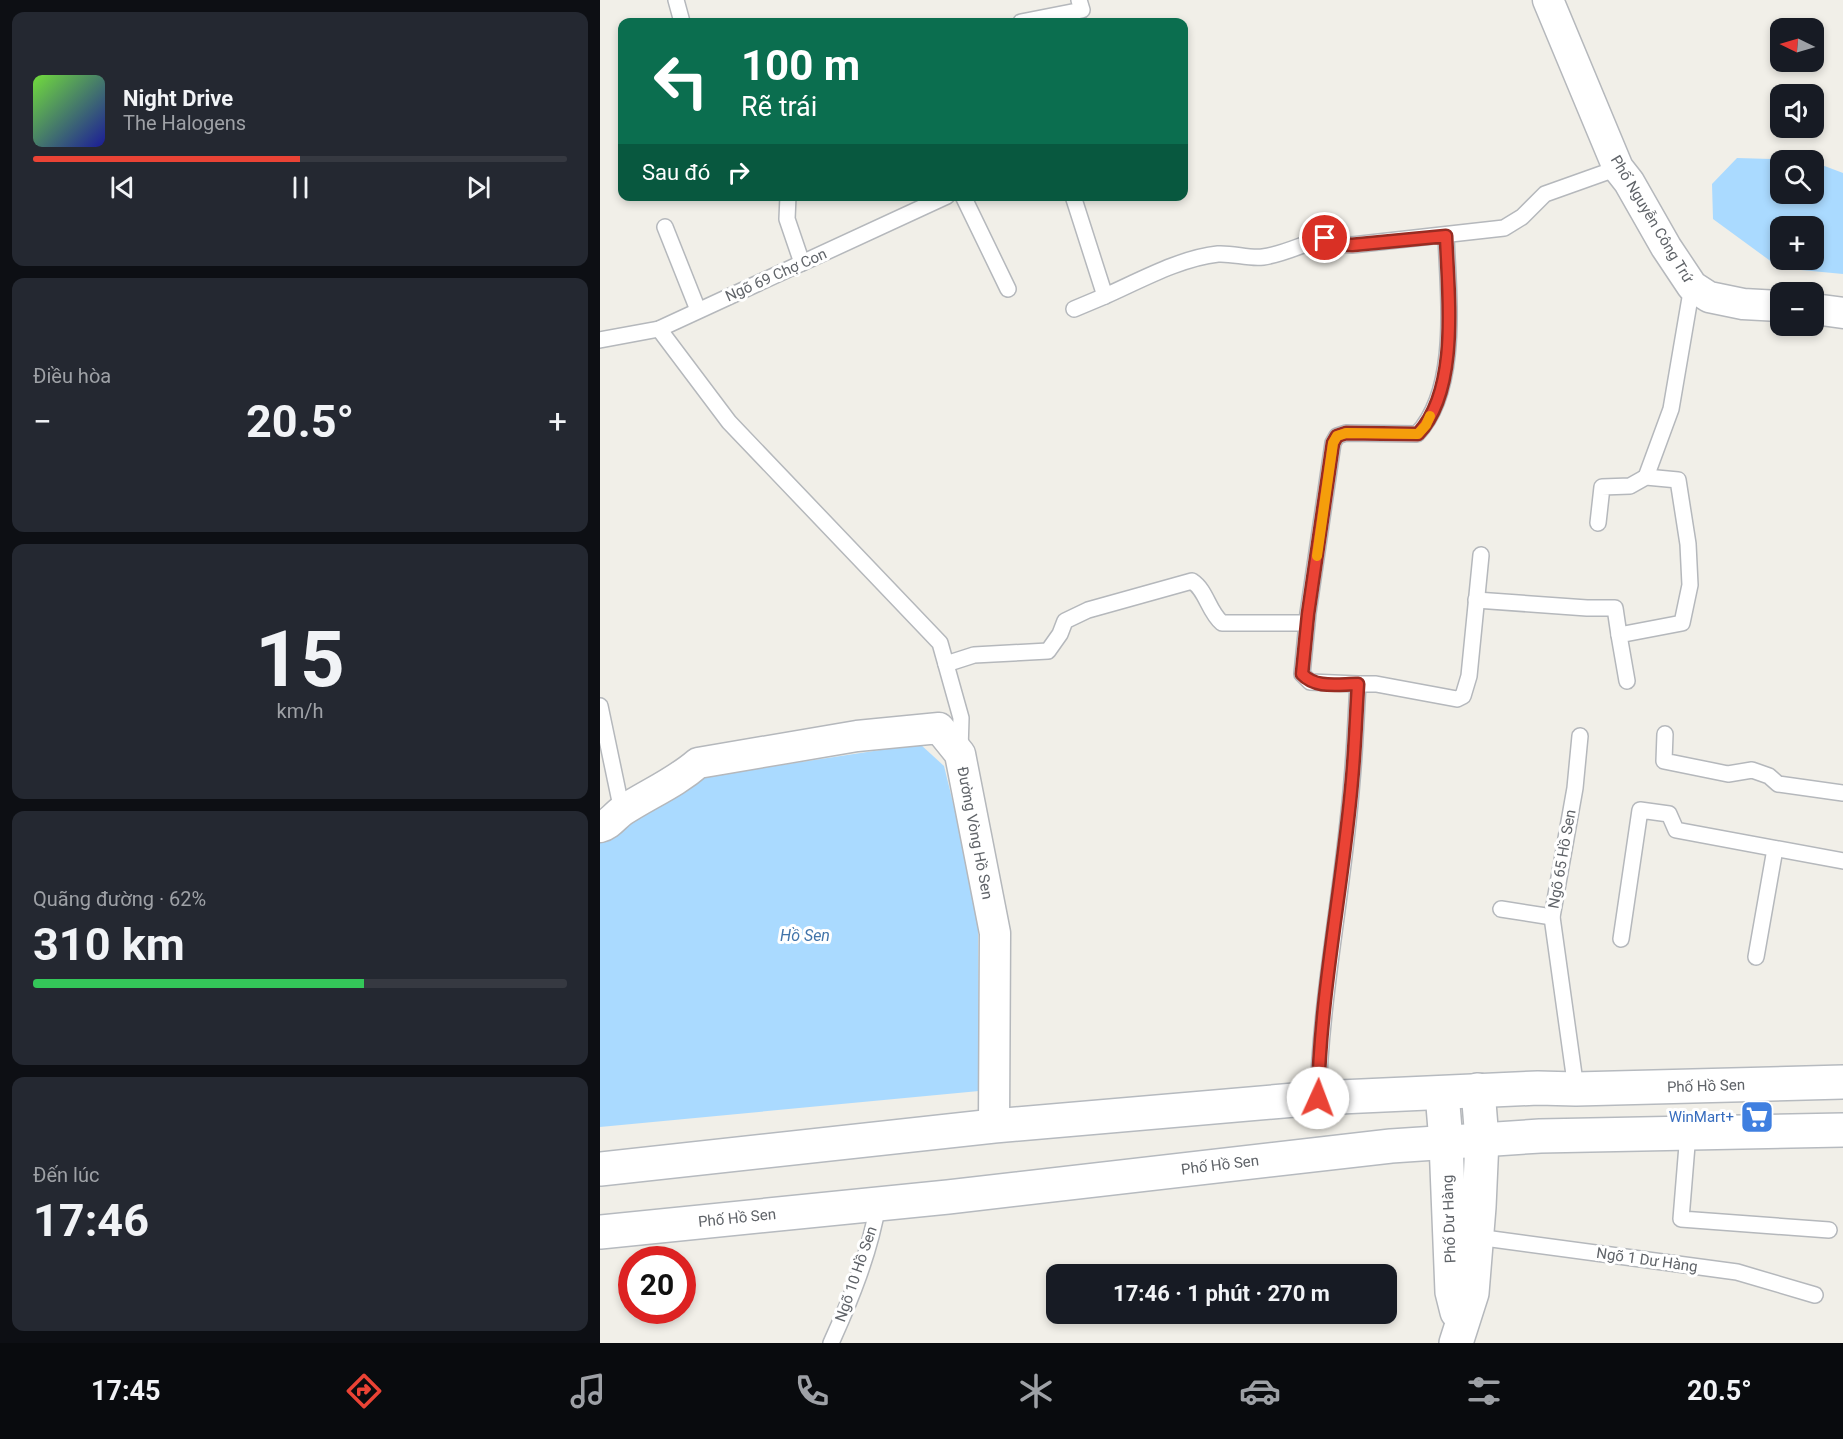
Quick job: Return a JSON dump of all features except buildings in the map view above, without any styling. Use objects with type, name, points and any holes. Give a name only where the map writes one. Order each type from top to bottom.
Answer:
[{"type":"main road","name":"Phố Hồ Sen","points":[[600,1169],[994,1126],[1318,1098],[1538,1088],[1843,1082]]},
{"type":"main road","points":[[1459,1334],[1472,1293],[1482,1140],[1478,1090]]},
{"type":"main road","name":"Phố Dư Hàng","points":[[1442,1093],[1452,1292],[1459,1334]]},
{"type":"main road","name":"Phố Hồ Sen","points":[[600,1232],[878,1204],[1359,1149],[1540,1136],[1843,1130]]},
{"type":"street","name":"Phố Nguyễn Công Trứ","points":[[1548,0],[1618,168],[1629,182],[1666,247],[1692,286],[1709,297],[1743,304],[1770,305]]},
{"type":"street","points":[[1824,310],[1843,313]]},
{"type":"street","name":"Đường Vòng Hồ Sen","points":[[611,819],[683,777],[698,763],[857,736],[939,728],[960,754],[994,933],[994,1126]]},
{"type":"lane","points":[[676,0],[681,18]]},
{"type":"lane","points":[[1041,18],[1082,10],[1079,0]]},
{"type":"lane","points":[[1074,309],[1188,261],[1215,254],[1232,253],[1260,258],[1280,254],[1325,238],[1337,244],[1352,245],[1504,228],[1522,217],[1545,194],[1618,168]]},
{"type":"lane","points":[[788,201],[787,219],[802,263]]},
{"type":"lane","name":"Ngõ 69 Chợ Con","points":[[600,340],[658,328],[936,201]]},
{"type":"lane","points":[[965,201],[1008,289]]},
{"type":"lane","points":[[1075,201],[1105,296]]},
{"type":"lane","points":[[665,227],[698,310]]},
{"type":"lane","points":[[1446,236],[1449,342],[1441,387],[1426,425],[1418,434],[1346,433],[1337,436],[1333,443],[1307,623],[1302,674],[1310,682],[1324,684],[1376,684],[1457,699],[1463,696],[1469,676],[1481,555]]},
{"type":"lane","points":[[1646,477],[1671,409],[1692,286]]},
{"type":"lane","points":[[658,328],[729,422],[940,643],[961,718],[960,754]]},
{"type":"lane","points":[[1598,523],[1602,487],[1630,486],[1646,477],[1678,480],[1688,544],[1690,585],[1683,623],[1619,635]]},
{"type":"lane","points":[[946,664],[974,655],[1048,651],[1060,634],[1065,621],[1088,610],[1192,581],[1200,586],[1215,617],[1222,623],[1307,623]]},
{"type":"lane","points":[[1476,600],[1615,608],[1628,681]]},
{"type":"lane","points":[[1318,1098],[1324,1016],[1352,781],[1358,684]]},
{"type":"lane","points":[[600,706],[611,819]]},
{"type":"lane","points":[[1665,734],[1664,760],[1728,774],[1752,770],[1769,776],[1778,784],[1843,793]]},
{"type":"lane","name":"Ngõ 65 Hồ Sen","points":[[1576,1089],[1552,917],[1575,788],[1580,736]]},
{"type":"lane","points":[[1621,939],[1640,810],[1669,814],[1676,830],[1843,861]]},
{"type":"lane","points":[[1756,957],[1775,849]]},
{"type":"lane","points":[[1501,909],[1552,917]]},
{"type":"lane","points":[[1688,1133],[1681,1219],[1829,1230]]},
{"type":"lane","name":"Ngõ 10 Hồ Sen","points":[[831,1343],[854,1288],[873,1232],[878,1204]]},
{"type":"lane","name":"Ngõ 1 Dư Hàng","points":[[1476,1237],[1737,1272],[1815,1295]]},
{"type":"water","points":[[1737,158],[1770,159],[1770,204],[1824,204],[1824,166],[1843,173],[1843,274],[1801,270],[1824,270],[1824,216],[1770,216],[1770,261],[1713,219],[1712,184]]},
{"type":"water","name":"Hồ Sen","points":[[920,744],[944,766],[978,904],[979,1091],[600,1127],[600,840],[702,777]]},
{"type":"slow traffic","points":[[1317,556],[1333,443],[1337,436],[1346,433],[1371,432],[1418,434],[1430,416]]},
{"type":"place","name":"WinMart+","points":[[1757,1117]]},
{"type":"route","points":[[1318,1098],[1327,993],[1352,781],[1358,684],[1310,682],[1302,674],[1308,614],[1333,443],[1337,436],[1346,433],[1418,434],[1426,425],[1441,387],[1449,342],[1446,236],[1352,245],[1337,244],[1325,238]]}]
